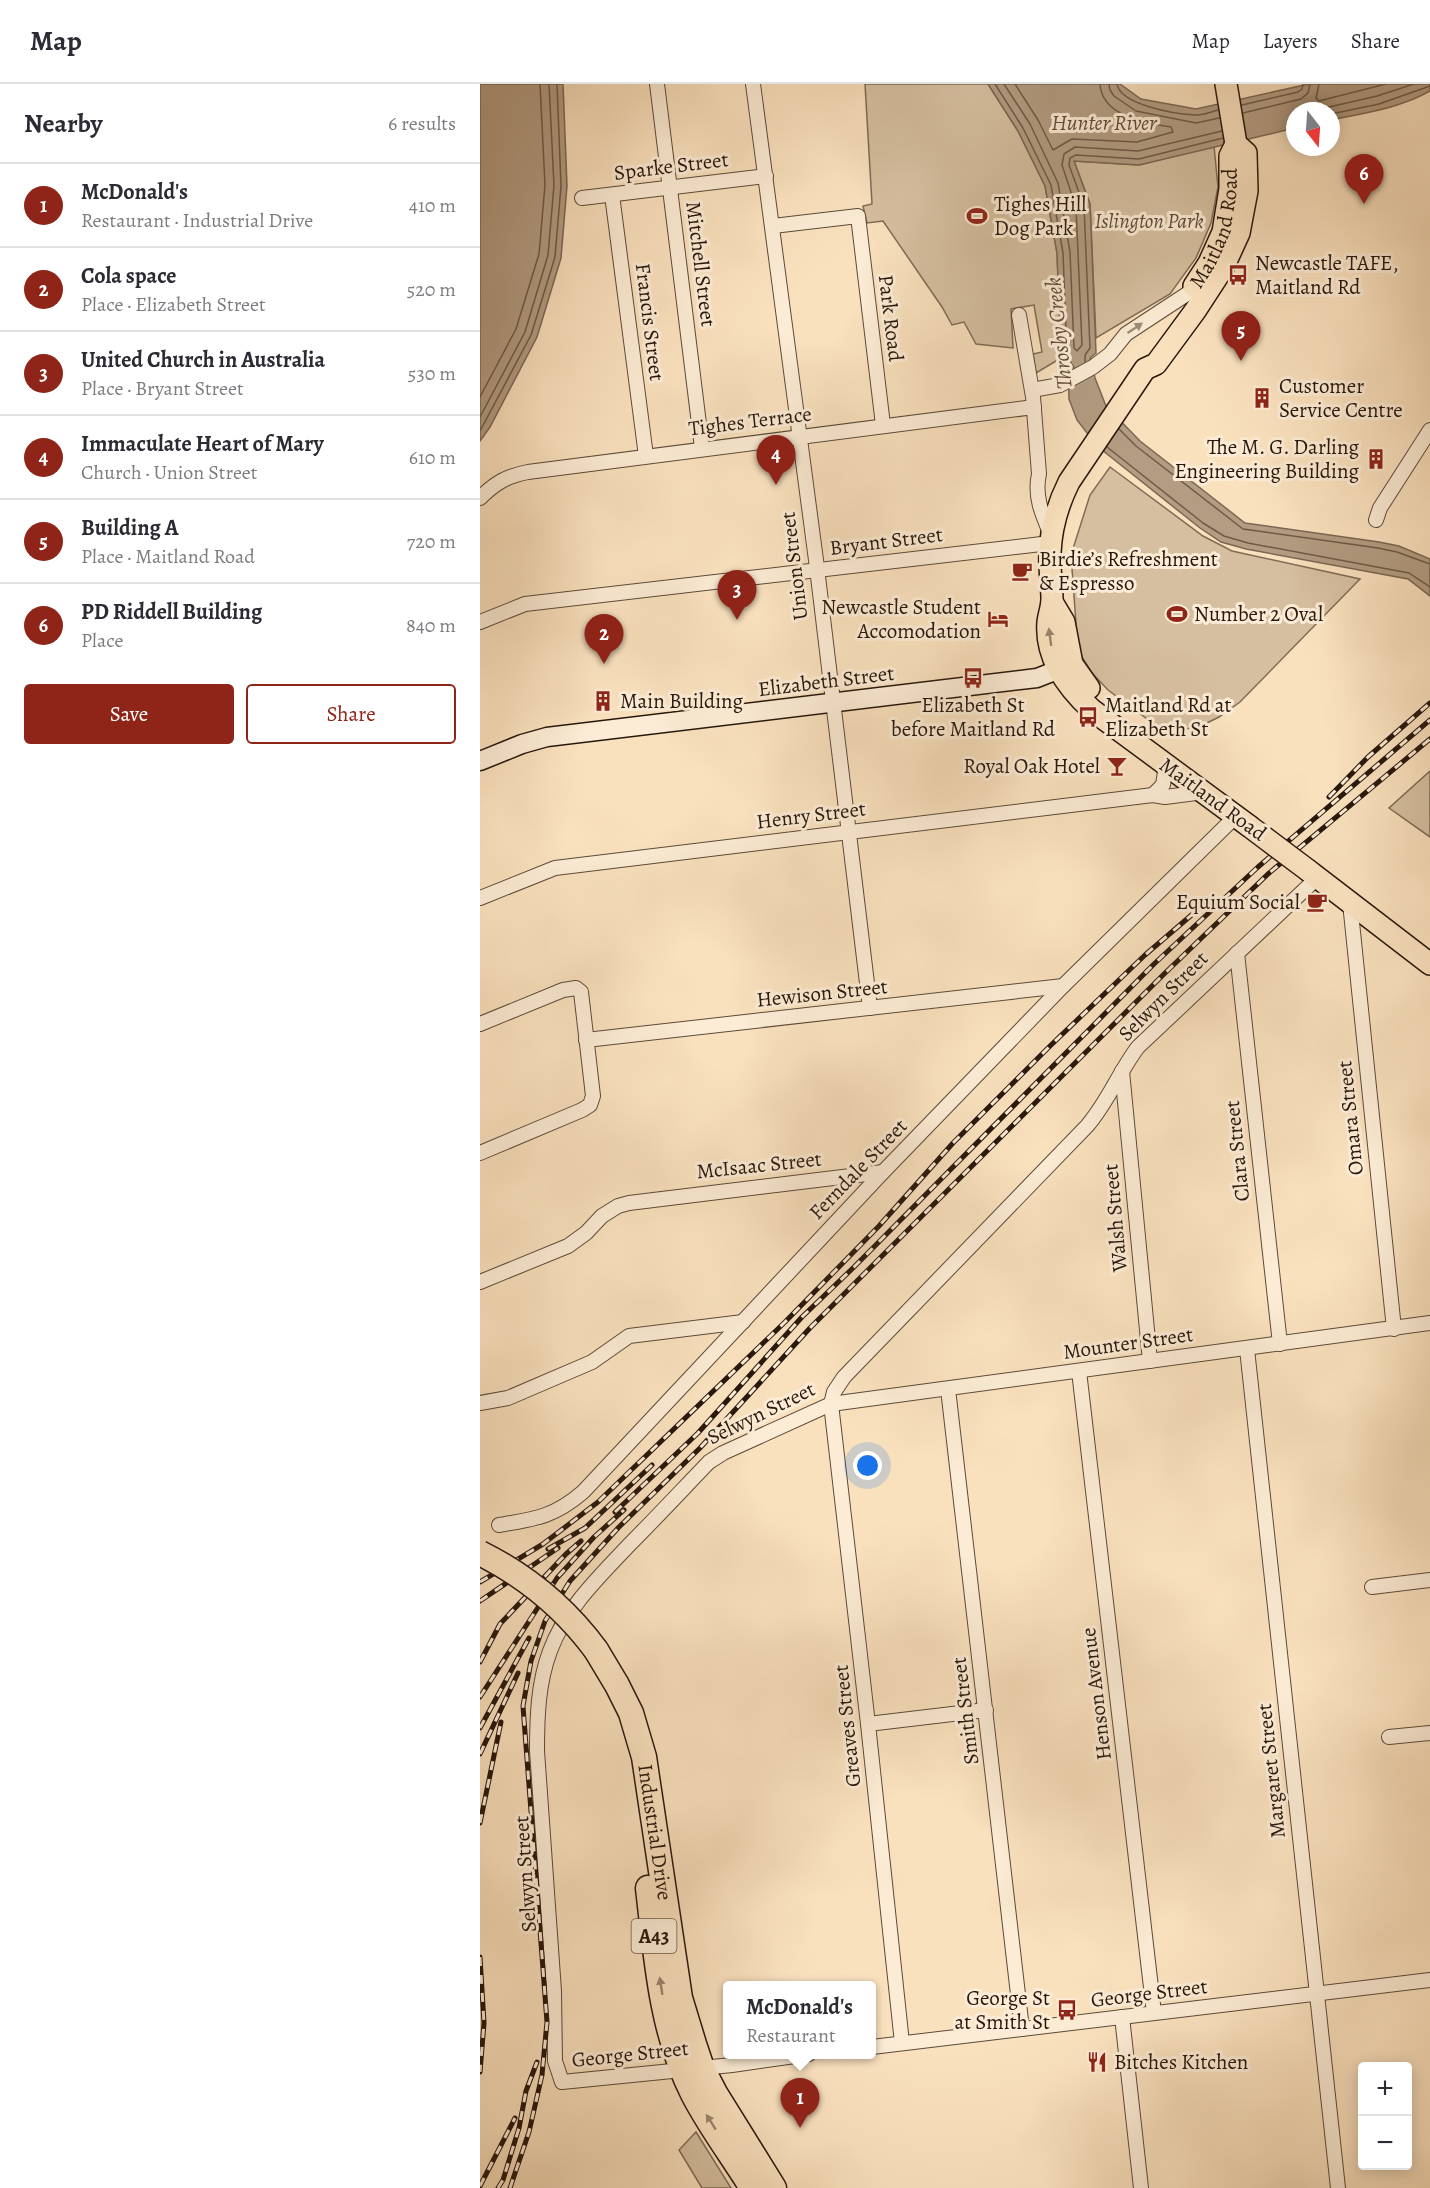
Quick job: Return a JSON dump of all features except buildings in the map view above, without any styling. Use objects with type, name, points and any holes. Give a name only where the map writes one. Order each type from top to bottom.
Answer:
[{"type":"highway","name":"Industrial Drive","points":[[480,1553],[511,1570],[544,1594],[572,1620],[591,1653]]},
{"type":"highway","name":"Industrial Drive","points":[[480,1567],[506,1581],[538,1605],[591,1653],[617,1684],[630,1713],[644,1756],[696,2098],[752,2188]]},
{"type":"highway","name":"Industrial Drive","points":[[692,2069],[715,2093],[774,2188]]},
{"type":"main road","name":"Maitland Road","points":[[1145,369],[1145,358],[1209,263],[1223,232],[1230,189],[1230,156],[1236,144],[1228,93]]},
{"type":"main road","name":"Maitland Road","points":[[1236,144],[1246,153],[1247,191],[1236,241],[1223,268],[1195,311],[1156,364],[1145,369],[1090,447],[1064,492],[1051,539],[1052,602],[1064,622],[1065,667],[1070,688],[1092,710],[1204,792],[1247,820]]},
{"type":"main road","name":"Maitland Road","points":[[1065,667],[1101,701],[1247,820],[1430,964]]},
{"type":"main road","name":"Elizabeth Street","points":[[480,761],[522,744],[547,737],[1037,678],[1065,667]]},
{"type":"main road","name":"Maitland Road","points":[[1314,871],[1430,945]]},
{"type":"street","name":"Mitchell Street","points":[[657,84],[702,448]]},
{"type":"street","name":"Union Street","points":[[753,84],[800,436],[870,1008]]},
{"type":"street","name":"Sparke Street","points":[[582,198],[766,176]]},
{"type":"street","name":"Francis Street","points":[[612,195],[646,456]]},
{"type":"street","name":"Park Road","points":[[773,226],[858,216],[884,425]]},
{"type":"street","points":[[1032,390],[1060,385],[1093,368],[1110,354],[1126,334],[1190,292]]},
{"type":"street","points":[[1019,315],[1034,407],[1039,474],[1036,485],[1040,510],[1051,539]]},
{"type":"street","name":"Tighes Terrace","points":[[480,498],[496,483],[510,475],[702,448],[1034,407]]},
{"type":"street","points":[[1376,520],[1380,508],[1430,429]]},
{"type":"street","name":"Bryant Street","points":[[480,622],[525,604],[817,571],[1051,539]]},
{"type":"street","points":[[1152,795],[1163,785],[1166,765]]},
{"type":"street","name":"Henry Street","points":[[480,898],[555,868],[1152,795],[1165,797],[1204,792]]},
{"type":"street","name":"Ferndale Street","points":[[499,1525],[535,1520],[566,1507],[583,1492],[883,1172],[1063,986],[1247,820]]},
{"type":"street","name":"Selwyn Street","points":[[562,2082],[555,2061],[554,1991],[537,1751],[537,1714],[549,1652],[562,1623],[583,1594],[709,1462],[723,1453],[831,1404],[834,1392],[844,1377],[1087,1126],[1106,1101],[1138,1047],[1237,953],[1314,871]]},
{"type":"street","name":"Omara Street","points":[[1350,903],[1394,1329]]},
{"type":"street","name":"Clara Street","points":[[1237,953],[1280,1344]]},
{"type":"street","name":"Hewison Street","points":[[586,1040],[1063,986]]},
{"type":"street","points":[[480,1024],[562,990],[576,988],[581,992],[593,1096],[592,1102],[582,1110],[480,1153]]},
{"type":"street","name":"Walsh Street","points":[[1122,1071],[1150,1361]]},
{"type":"street","name":"McIsaac Street","points":[[480,1282],[568,1246],[618,1206],[640,1200],[883,1172]]},
{"type":"street","points":[[480,1403],[507,1398],[592,1362],[629,1336],[743,1322]]},
{"type":"street","name":"Mounter Street","points":[[831,1404],[1430,1323]]},
{"type":"street","name":"Margaret Street","points":[[1247,1349],[1338,2188]]},
{"type":"street","name":"Henson Avenue","points":[[1080,1371],[1154,2013]]},
{"type":"street","name":"Smith Street","points":[[948,1389],[1023,2029]]},
{"type":"street","name":"Greaves Street","points":[[831,1404],[902,2043]]},
{"type":"street","points":[[1372,1587],[1430,1580]]},
{"type":"street","points":[[868,1724],[986,1710]]},
{"type":"street","points":[[1389,1737],[1430,1733]]},
{"type":"street","name":"George Street","points":[[876,2046],[1430,1980]]},
{"type":"street","points":[[1122,2017],[1141,2188]]},
{"type":"street","name":"George Street","points":[[562,2082],[776,2059]]},
{"type":"green space","points":[[865,84],[988,84],[1018,131],[1045,186],[1057,253],[1061,358],[1036,373],[1033,354],[1042,352],[1034,305],[1011,309],[1013,348],[976,344],[964,322],[952,325],[883,221],[867,223],[863,206],[872,204]]},
{"type":"green space","name":"Islington Park","points":[[1214,146],[1218,187],[1211,223],[1196,258],[1170,294],[1096,338],[1090,204],[1074,161],[1139,165]]},
{"type":"green space","points":[[1110,467],[1203,536],[1232,551],[1360,579],[1240,702],[1219,717],[1197,728],[1162,730],[1108,690],[1092,673],[1082,657],[1077,637],[1071,555],[1090,495]]},
{"type":"green space","points":[[1430,771],[1430,837],[1389,808]]},
{"type":"green space","points":[[696,2132],[731,2188],[702,2188],[679,2150]]},
{"type":"water","points":[[480,84],[563,84],[567,186],[561,258],[537,337],[490,427],[480,441]]},
{"type":"water","name":"Hunter River","points":[[988,84],[1120,84],[1141,99],[1196,109],[1309,84],[1430,84],[1430,91],[1407,102],[1340,118],[1340,102],[1286,102],[1286,130],[1139,165],[1074,161],[1090,204],[1096,353],[1090,358],[1106,406],[1140,441],[1245,523],[1379,542],[1399,546],[1430,559],[1430,596],[1408,579],[1246,549],[1221,542],[1097,446],[1077,420],[1069,399],[1068,368],[1061,358],[1057,253],[1045,186],[1018,131]]},
{"type":"railway","points":[[1329,797],[1368,757],[1430,703]]},
{"type":"railway","points":[[615,1512],[698,1433],[802,1317],[1154,964],[1258,867],[1430,720]]},
{"type":"railway","points":[[510,2188],[529,2132],[542,2075],[547,2022],[523,1706],[531,1661],[545,1621],[570,1581],[619,1527],[700,1448],[810,1328],[1163,975],[1268,874],[1430,739]]},
{"type":"railway","points":[[480,1582],[543,1544],[598,1502],[785,1322],[879,1226],[953,1143],[1050,1046],[1145,955],[1209,900]]},
{"type":"railway","points":[[548,1549],[585,1528],[652,1465]]},
{"type":"railway","points":[[480,1697],[557,1578],[594,1537],[624,1510]]},
{"type":"railway","points":[[480,1662],[500,1624],[581,1541]]},
{"type":"railway","points":[[480,1601],[558,1548]]},
{"type":"railway","points":[[480,1728],[529,1638]]},
{"type":"railway","points":[[480,1754],[518,1673]]},
{"type":"railway","points":[[480,1823],[501,1722]]},
{"type":"railway","points":[[480,1957],[484,2023],[480,2072]]},
{"type":"railway","points":[[498,2188],[503,2180],[519,2128],[526,2091],[537,2062]]},
{"type":"railway","points":[[480,2186],[515,2118]]},
{"type":"place","name":"PD Riddell Building","points":[[1364,204]]},
{"type":"place","name":"Tighes Hill Dog Park","points":[[977,216]]},
{"type":"place","name":"Newcastle TAFE, Maitland Rd","points":[[1238,275]]},
{"type":"place","name":"Building A","points":[[1241,361]]},
{"type":"place","name":"Customer Service Centre","points":[[1262,398]]},
{"type":"place","name":"The M. G. Darling Engineering Building","points":[[1376,459]]},
{"type":"place","name":"Immaculate Heart of Mary","points":[[776,485]]},
{"type":"place","name":"Birdie’s Refreshment & Espresso","points":[[1022,571]]},
{"type":"place","name":"Number 2 Oval","points":[[1177,614]]},
{"type":"place","name":"Newcastle Student Accomodation","points":[[998,619]]},
{"type":"place","name":"United Church in Australia","points":[[737,620]]},
{"type":"place","name":"Cola space","points":[[604,664]]},
{"type":"place","name":"Elizabeth St before Maitland Rd","points":[[973,678]]},
{"type":"place","name":"Main Building","points":[[603,701]]},
{"type":"place","name":"Maitland Rd at Elizabeth St","points":[[1088,717]]},
{"type":"place","name":"Royal Oak Hotel","points":[[1117,766]]},
{"type":"place","name":"Equium Social","points":[[1317,902]]},
{"type":"place","name":"George St at Smith St","points":[[1067,2010]]},
{"type":"place","name":"Bitches Kitchen","points":[[1097,2062]]},
{"type":"place","name":"McDonald's","points":[[800,2128]]},
{"type":"water label","name":"Throsby Creek","points":[[1059,333]]}]
